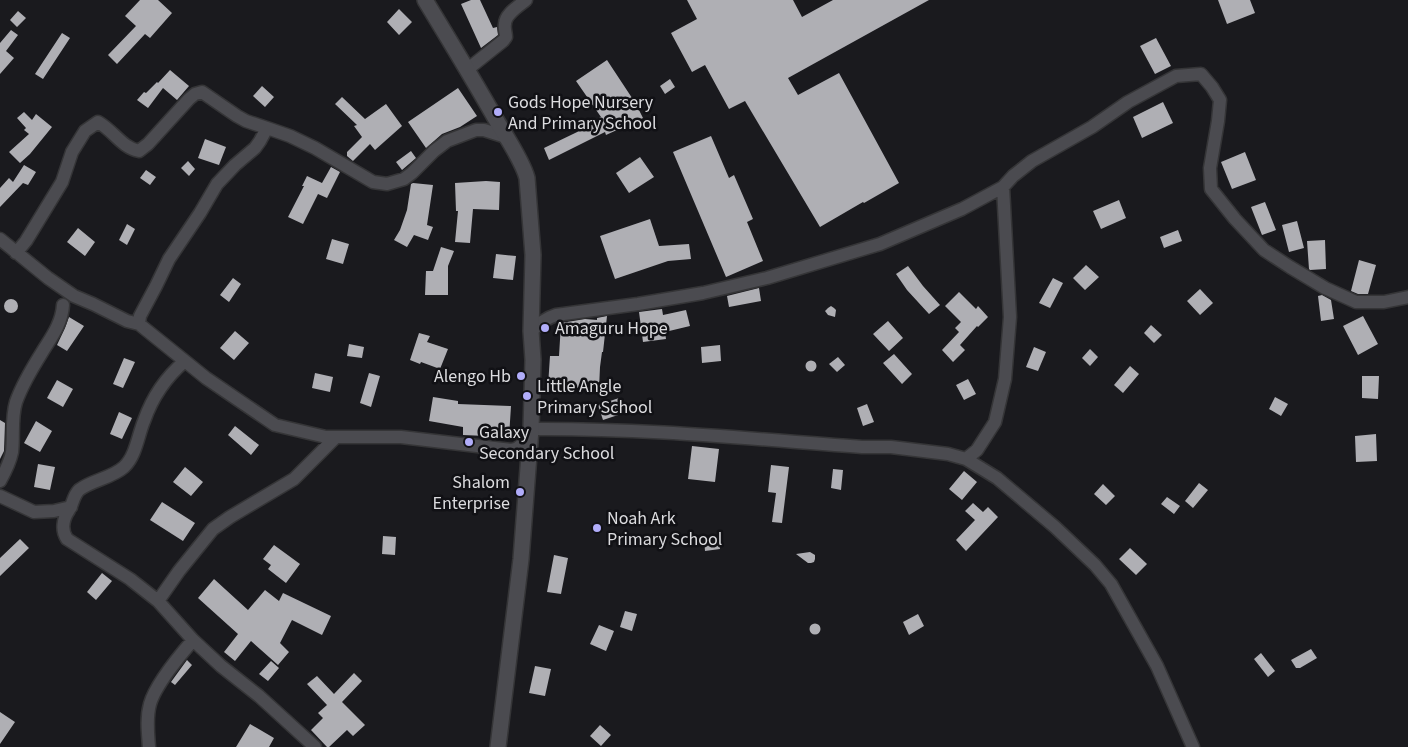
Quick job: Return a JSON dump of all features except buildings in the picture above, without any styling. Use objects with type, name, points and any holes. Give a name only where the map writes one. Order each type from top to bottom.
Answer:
[{"type":"street","points":[[425,0],[468,69],[525,172],[526,178],[533,255],[531,429],[521,559],[498,747]]},
{"type":"street","points":[[468,69],[503,41],[506,37],[505,24],[507,18],[512,11],[526,0]]},
{"type":"street","points":[[531,330],[556,315],[638,304],[718,290],[767,278],[880,244],[962,209],[1003,187],[1032,161],[1092,126],[1128,102],[1176,76],[1201,74],[1220,100],[1210,168],[1211,189],[1235,219],[1264,250],[1326,288],[1356,302],[1384,302],[1408,297]]},
{"type":"street","points":[[16,253],[26,241],[62,182],[72,152],[85,131],[98,122],[130,149],[139,151],[148,144],[189,99],[195,94],[202,92],[246,121],[290,136],[315,148],[373,182],[387,184],[404,179],[447,141],[476,130],[484,130],[506,137]]},
{"type":"street","points":[[139,324],[140,316],[169,258],[200,213],[217,184],[255,148],[266,128]]},
{"type":"street","points":[[966,459],[977,450],[994,422],[1005,379],[1010,317],[1003,187]]},
{"type":"street","points":[[0,239],[74,296],[128,321],[139,324],[206,378],[275,425],[326,437],[401,437],[511,450],[516,450],[522,445],[531,429]]},
{"type":"street","points":[[0,481],[12,454],[13,421],[17,400],[24,382],[58,326],[63,314],[63,305]]},
{"type":"street","points":[[185,361],[168,376],[158,392],[145,417],[128,462],[123,468],[79,491],[72,501],[71,507],[63,521],[65,536],[130,579],[158,601],[193,640],[221,666],[259,696],[314,747]]},
{"type":"street","points":[[531,429],[611,429],[687,433],[814,444],[891,448],[948,454],[966,459],[997,478],[1041,514],[1084,554],[1110,584],[1157,666],[1194,747]]},
{"type":"street","points":[[158,601],[188,559],[213,529],[237,512],[294,479],[336,437]]},
{"type":"street","points":[[0,496],[34,512],[54,511],[71,507]]},
{"type":"street","points":[[149,747],[148,713],[152,697],[168,672],[193,640]]},
{"type":"place","name":"Gods Hope Nursery And Primary School","points":[[498,112]]},
{"type":"place","name":"Amaguru Hope","points":[[545,328]]},
{"type":"place","name":"Alengo Hb","points":[[521,376]]},
{"type":"place","name":"Little Angle Primary School","points":[[527,396]]},
{"type":"place","name":"Galaxy Secondary School","points":[[469,442]]},
{"type":"place","name":"Shalom Enterprise","points":[[520,492]]},
{"type":"place","name":"Noah Ark Primary School","points":[[597,528]]}]
